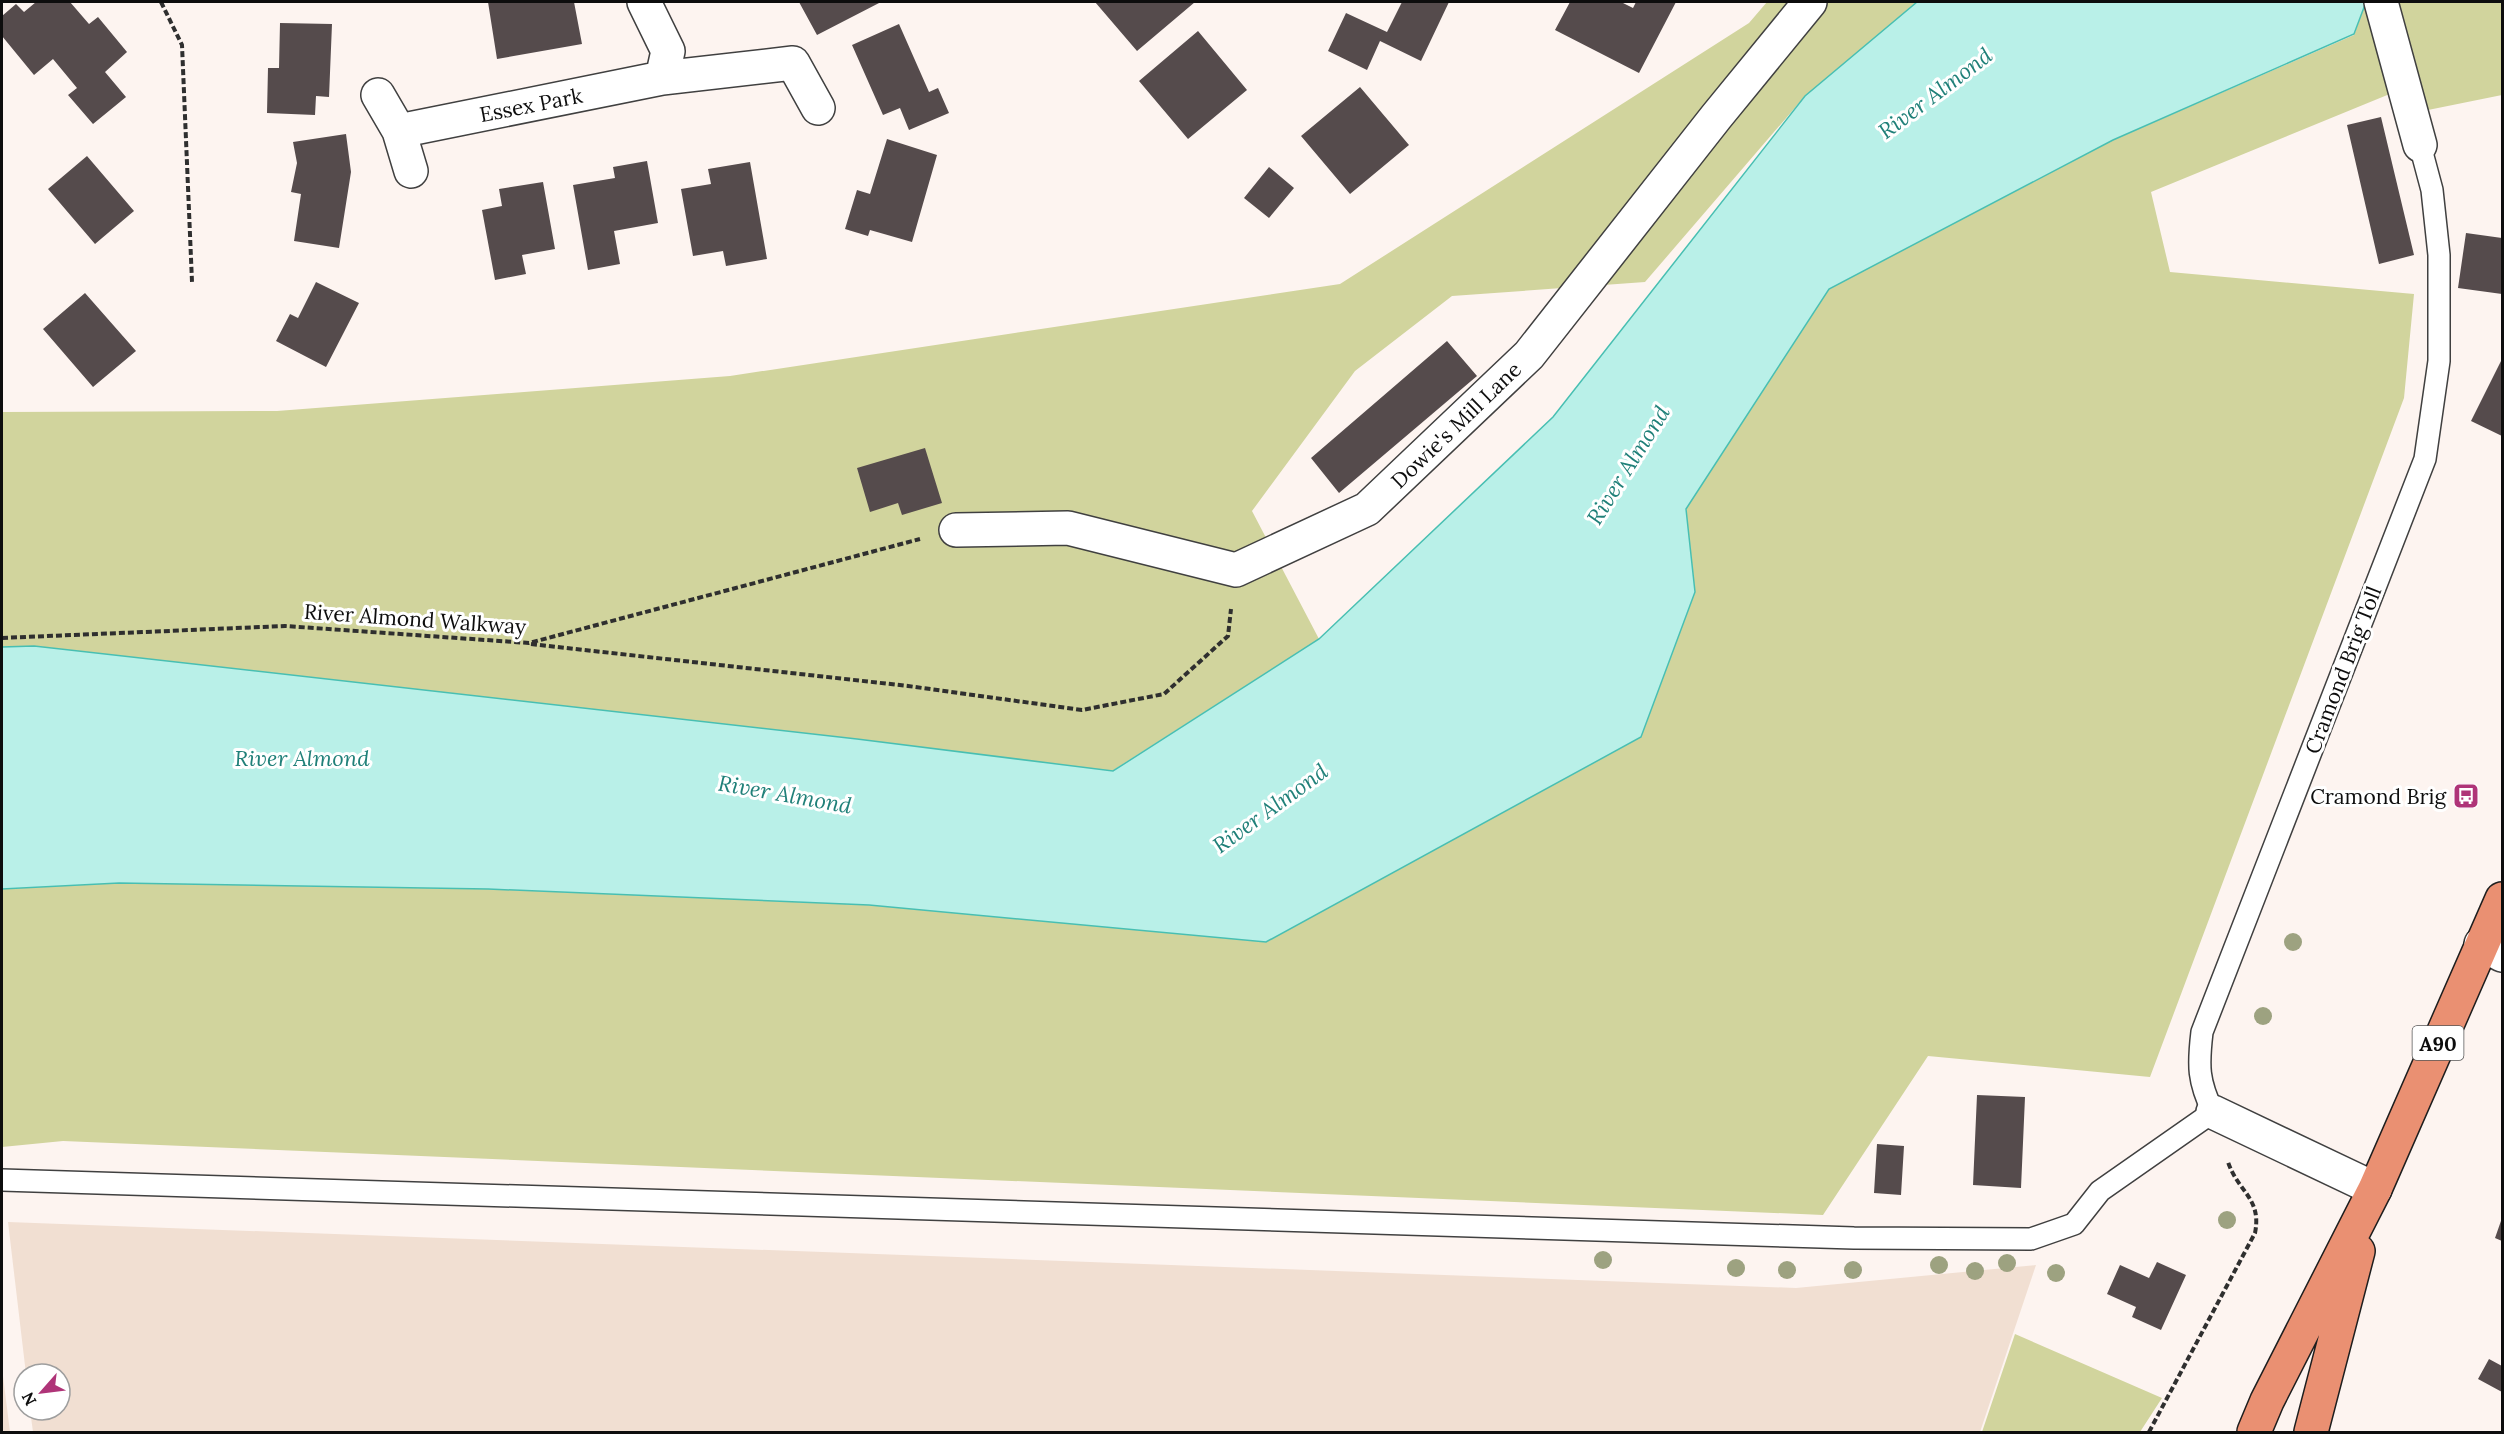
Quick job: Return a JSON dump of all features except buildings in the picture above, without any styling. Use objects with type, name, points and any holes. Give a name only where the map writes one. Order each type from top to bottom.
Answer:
[{"type":"main road","name":"A90","points":[[2254,1432],[2267,1401],[2375,1189],[2492,949],[2502,899]]},
{"type":"main road","name":"A90","points":[[2311,1432],[2375,1189]]},
{"type":"street","points":[[644,2],[668,51],[662,78]]},
{"type":"street","name":"Dowie's Mill Lane","points":[[1236,570],[1367,509],[1529,355],[1716,117],[1810,2]]},
{"type":"street","points":[[2381,2],[2420,145]]},
{"type":"street","name":"Essex Park","points":[[399,131],[662,78],[793,63],[818,108]]},
{"type":"street","points":[[378,95],[399,131],[411,171]]},
{"type":"street","points":[[956,530],[1068,528],[1236,570]]},
{"type":"street","points":[[2216,1114],[2375,1189]]},
{"type":"lane","name":"Cramond Brig Toll","points":[[2216,1114],[2201,1088],[2199,1059],[2202,1032],[2425,459],[2439,361],[2439,255],[2432,190],[2420,145]]},
{"type":"lane","points":[[2,1180],[1840,1237],[2031,1239],[2074,1224],[2100,1191],[2216,1114]]},
{"type":"path","points":[[160,2],[182,45],[192,282]]},
{"type":"path","name":"River Almond Walkway","points":[[2,638],[285,626],[529,643],[956,530]]},
{"type":"path","points":[[529,643],[908,686],[1082,710],[1164,694],[1228,636],[1236,570]]},
{"type":"path","points":[[2149,1432],[2255,1233],[2258,1219],[2252,1200],[2232,1174],[2224,1154],[2216,1114]]},
{"type":"shaded area","points":[[8,1222],[1796,1288],[2036,1265],[1980,1432],[33,1432],[32,1422],[72,1422],[72,1362],[25,1362]]},
{"type":"shaded area","points":[[2,1368],[10,1432],[2,1432]]},
{"type":"green space","points":[[1767,2],[1917,2],[1805,96],[1645,282],[1452,296],[1355,371],[1252,511],[1319,639],[1112,771],[857,739],[34,646],[2,647],[2,412],[277,411],[730,376],[1340,284],[1749,23]]},
{"type":"green space","points":[[2366,2],[2502,2],[2502,95],[2428,110],[2419,82],[2151,192],[2170,272],[2414,294],[2404,398],[2150,1077],[1928,1056],[1823,1215],[63,1141],[2,1147],[2,889],[119,883],[488,889],[869,905],[1266,942],[1641,737],[1695,592],[1686,509],[1829,289],[2113,140],[2354,35]]},
{"type":"green space","points":[[2015,1334],[2162,1398],[2140,1432],[1982,1432]]},
{"type":"water","name":"River Almond","points":[[1917,2],[2366,2],[2354,34],[2113,140],[1829,289],[1686,509],[1695,592],[1641,737],[1266,942],[869,905],[488,889],[119,883],[2,889],[2,647],[34,646],[857,739],[1113,771],[1319,639],[1553,417],[1805,96]]},
{"type":"place","name":"Cramond Brig","points":[[2466,796]]}]
